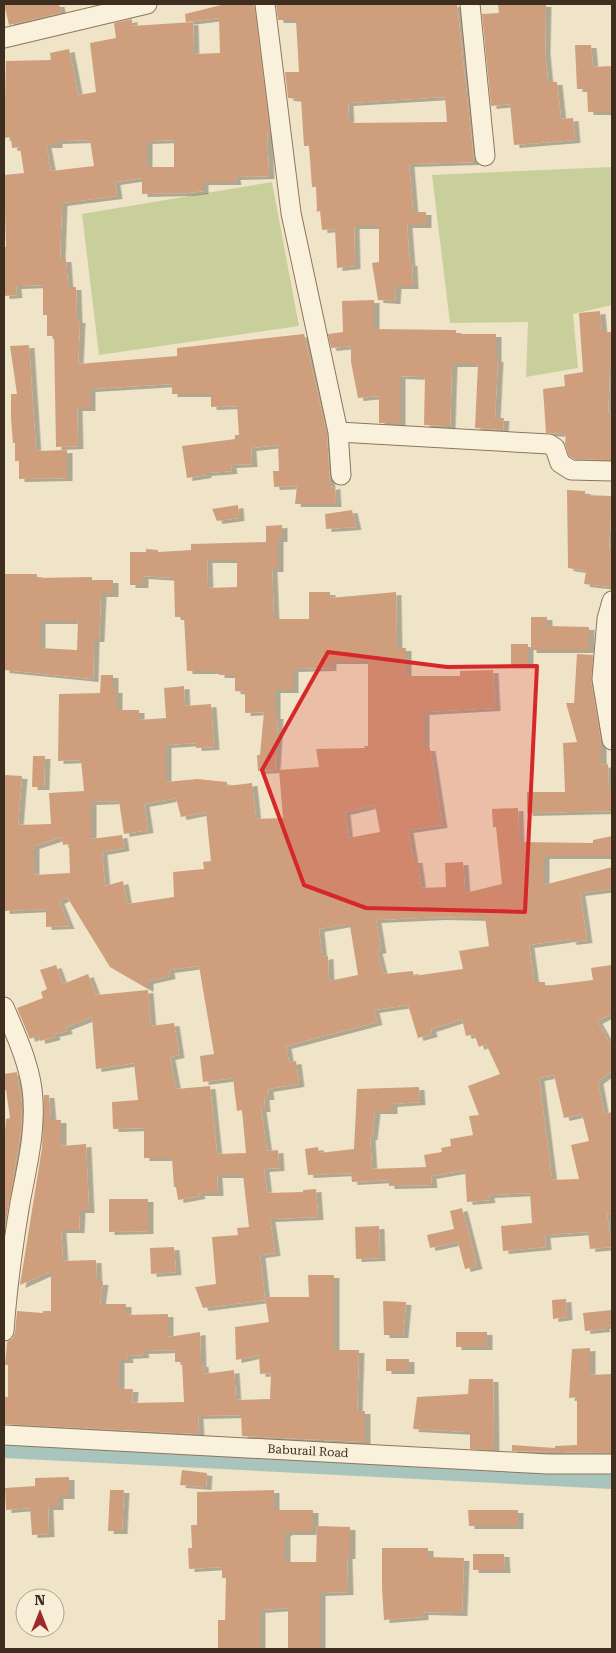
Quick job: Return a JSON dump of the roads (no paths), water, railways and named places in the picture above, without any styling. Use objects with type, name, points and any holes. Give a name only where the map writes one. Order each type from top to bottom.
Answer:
[{"type":"street","points":[[4,38],[147,4]]},
{"type":"street","points":[[266,4],[291,213],[338,432],[341,475]]},
{"type":"street","points":[[470,4],[484,156]]},
{"type":"street","points":[[338,432],[549,444],[555,448],[560,463],[571,470],[612,471]]},
{"type":"street","points":[[612,601],[607,619],[607,678],[612,740]]},
{"type":"street","points":[[4,1007],[27,1065],[32,1090],[32,1116],[30,1152],[18,1214],[4,1331]]},
{"type":"street","name":"Baburail Road","points":[[4,1435],[548,1464],[612,1464]]},
{"type":"waterway","points":[[4,1450],[612,1481]]}]
